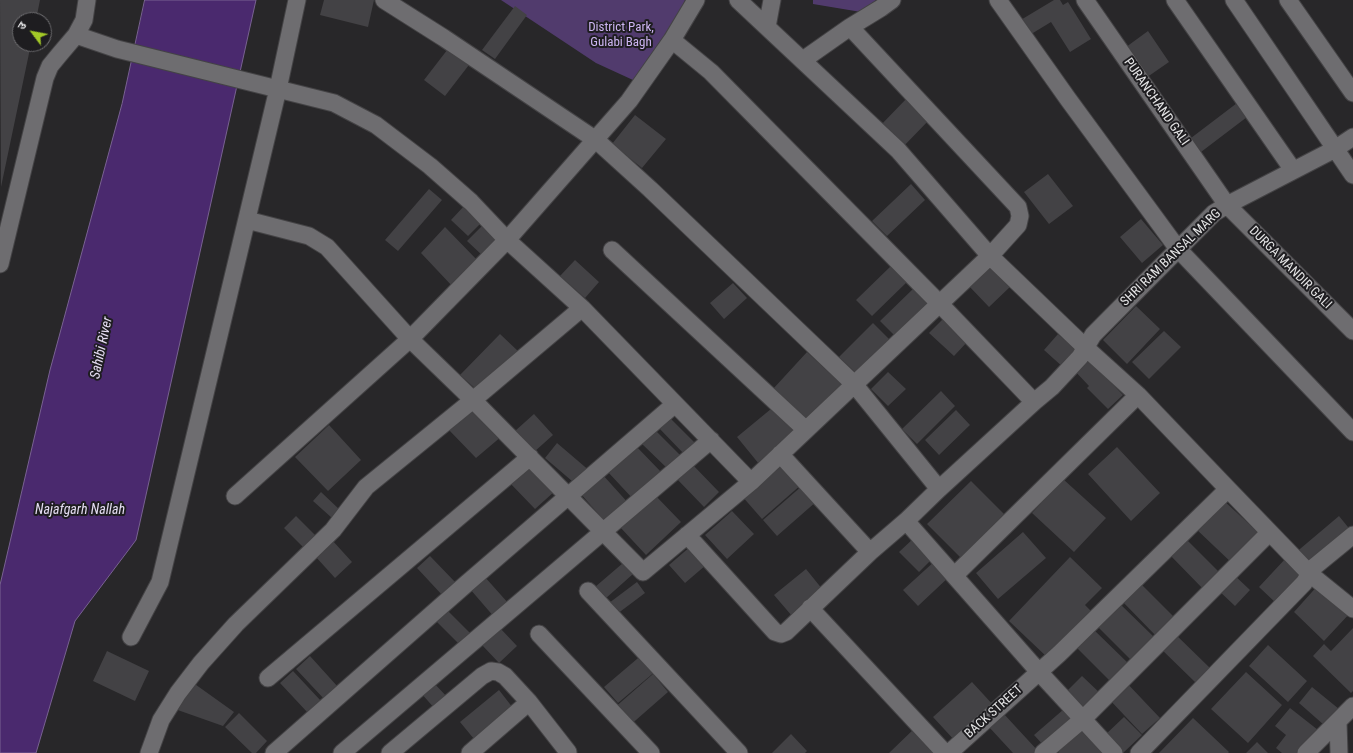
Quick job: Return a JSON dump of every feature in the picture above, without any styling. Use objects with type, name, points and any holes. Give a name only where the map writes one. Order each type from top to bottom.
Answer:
[{"type":"street","points":[[0,264],[44,78],[50,66],[76,35],[84,20],[87,0]]},
{"type":"street","points":[[132,637],[160,582],[278,89],[297,0]]},
{"type":"street","points":[[384,0],[444,38],[596,140],[650,189],[854,384],[939,489]]},
{"type":"street","points":[[234,496],[410,339],[507,240],[629,101],[672,40],[696,0]]},
{"type":"street","points":[[738,0],[898,150],[990,256],[1086,348],[1138,395],[1310,574],[1353,609]]},
{"type":"street","points":[[767,27],[772,0]]},
{"type":"street","points":[[803,60],[892,0]]},
{"type":"street","points":[[998,0],[1068,99],[1178,249],[1353,432]]},
{"type":"street","name":"PURANCHAND GALI","points":[[1085,0],[1227,204]]},
{"type":"street","points":[[1175,0],[1293,170]]},
{"type":"street","points":[[1234,0],[1353,175]]},
{"type":"street","points":[[1288,0],[1353,93]]},
{"type":"street","points":[[247,220],[309,236],[327,247],[410,339],[473,400],[643,572],[751,482],[990,256],[1018,225],[1020,216],[1018,207],[850,27]]},
{"type":"street","points":[[76,35],[117,49],[208,70],[334,103],[376,125],[430,166],[471,202],[507,240],[582,308],[751,482]]},
{"type":"street","points":[[672,40],[710,72],[1034,402]]},
{"type":"street","name":"SHRI RAM BANSAL MARG","points":[[687,535],[775,632],[781,634],[786,632],[870,552],[906,521],[939,489],[1052,387],[1080,357],[1092,335],[1214,213],[1227,204],[1334,149],[1353,137]]},
{"type":"street","name":"DURGA MANDIR GALI","points":[[1227,204],[1353,331]]},
{"type":"street","points":[[612,250],[806,430]]},
{"type":"street","points":[[149,753],[161,720],[201,663],[236,624],[333,530],[366,487],[473,400],[582,308]]},
{"type":"street","points":[[954,575],[1138,395]]},
{"type":"street","points":[[274,753],[675,404]]},
{"type":"street","points":[[342,753],[711,440]]},
{"type":"street","points":[[780,454],[870,552]]},
{"type":"street","points":[[268,678],[530,457]]},
{"type":"street","name":"BACK STREET","points":[[949,753],[1059,654],[1228,489]]},
{"type":"street","points":[[906,521],[1039,672],[1114,753]]},
{"type":"street","points":[[1043,753],[1082,719],[1269,533]]},
{"type":"street","points":[[1139,753],[1304,583],[1314,567],[1353,535]]},
{"type":"street","points":[[588,591],[739,753]]},
{"type":"street","points":[[810,608],[945,753]]},
{"type":"street","points":[[539,634],[651,753]]},
{"type":"street","points":[[390,753],[482,676],[491,672],[498,672],[505,676],[529,702],[568,753]]},
{"type":"street","points":[[470,753],[529,702]]},
{"type":"street","points":[[1306,753],[1353,706]]},
{"type":"street","points":[[1338,722],[1339,753]]},
{"type":"green space","name":"District Park, Gulabi Bagh","points":[[501,0],[685,0],[679,16],[633,80],[596,63]]},
{"type":"green space","points":[[813,0],[876,0],[861,12],[813,4]]},
{"type":"water","name":"Najafgarh Nallah","points":[[145,0],[256,0],[136,540],[75,621],[36,753],[0,753],[0,585],[50,370],[122,104]]},
{"type":"building","points":[[0,0],[40,0],[38,12],[12,12],[12,52],[29,52],[1,187]]},
{"type":"building","points":[[324,0],[374,0],[368,27],[320,15]]},
{"type":"building","points":[[1054,0],[1060,0],[1063,5],[1068,2],[1091,39],[1070,52],[1051,22],[1028,36],[1019,21]]},
{"type":"building","points":[[515,6],[527,15],[495,59],[482,50]]},
{"type":"building","points":[[1148,31],[1169,62],[1143,80],[1122,50]]},
{"type":"building","points":[[451,45],[472,61],[445,96],[424,80]]},
{"type":"building","points":[[909,96],[931,118],[900,150],[878,128]]},
{"type":"building","points":[[1241,100],[1251,114],[1201,152],[1191,138]]},
{"type":"building","points":[[635,115],[666,139],[642,168],[612,144]]},
{"type":"building","points":[[1048,174],[1073,206],[1049,224],[1024,192]]},
{"type":"building","points":[[911,184],[925,200],[887,236],[872,221]]},
{"type":"building","points":[[429,189],[442,200],[398,251],[385,240]]},
{"type":"building","points":[[465,205],[482,222],[468,236],[451,220]]},
{"type":"building","points":[[1141,219],[1163,245],[1142,263],[1120,237]]},
{"type":"building","points":[[484,224],[500,240],[483,256],[467,241]]},
{"type":"building","points":[[445,227],[478,261],[453,287],[421,253]]},
{"type":"building","points":[[575,260],[599,282],[585,298],[560,276]]},
{"type":"building","points":[[990,264],[1011,286],[989,307],[968,285]]},
{"type":"building","points":[[892,265],[908,281],[872,316],[856,300]]},
{"type":"building","points":[[733,283],[747,298],[724,319],[710,303]]},
{"type":"building","points":[[915,287],[931,304],[897,338],[880,321]]},
{"type":"building","points":[[1136,306],[1160,329],[1127,364],[1103,340]]},
{"type":"building","points":[[945,317],[969,340],[954,356],[929,333]]},
{"type":"building","points":[[873,323],[891,341],[858,375],[839,357]]},
{"type":"building","points":[[1164,331],[1181,347],[1149,379],[1132,362]]},
{"type":"building","points":[[500,334],[519,352],[476,389],[460,375]]},
{"type":"building","points":[[1058,334],[1078,352],[1064,368],[1044,350]]},
{"type":"building","points":[[807,352],[845,387],[811,424],[773,389]]},
{"type":"building","points":[[1089,354],[1102,373],[1123,395],[1108,409],[1087,388],[1089,386],[1073,369]]},
{"type":"building","points":[[888,372],[906,389],[888,406],[871,389]]},
{"type":"building","points":[[941,391],[955,406],[917,444],[902,429]]},
{"type":"building","points":[[777,404],[799,430],[759,464],[737,437]]},
{"type":"building","points":[[474,408],[502,436],[476,458],[448,429]]},
{"type":"building","points":[[956,410],[970,425],[939,455],[925,440]]},
{"type":"building","points":[[534,414],[553,435],[534,452],[515,431]]},
{"type":"building","points":[[668,416],[696,444],[685,455],[658,427]]},
{"type":"building","points":[[329,425],[361,460],[328,491],[295,457]]},
{"type":"building","points":[[654,429],[683,458],[670,471],[641,443]]},
{"type":"building","points":[[557,443],[591,472],[579,487],[545,458]]},
{"type":"building","points":[[635,445],[662,473],[634,500],[607,471]]},
{"type":"building","points":[[1117,447],[1160,493],[1131,521],[1088,474]]},
{"type":"building","points":[[781,459],[802,484],[762,519],[741,495]]},
{"type":"building","points":[[528,462],[555,491],[535,509],[508,481]]},
{"type":"building","points":[[691,463],[719,492],[704,507],[676,478]]},
{"type":"building","points":[[602,474],[630,505],[608,525],[580,493]]},
{"type":"building","points":[[1063,479],[1106,518],[1074,552],[1032,513]]},
{"type":"building","points":[[971,481],[1007,517],[963,560],[927,524]]},
{"type":"building","points":[[803,485],[817,501],[777,536],[763,520]]},
{"type":"building","points":[[321,492],[340,510],[332,518],[313,501]]},
{"type":"building","points":[[654,494],[681,522],[646,555],[620,527]]},
{"type":"building","points":[[1222,499],[1261,535],[1234,565],[1195,528]]},
{"type":"building","points":[[732,511],[754,534],[727,559],[705,535]]},
{"type":"building","points":[[296,516],[316,536],[304,548],[284,528]]},
{"type":"building","points":[[1339,516],[1352,532],[1307,569],[1294,554]]},
{"type":"building","points":[[1023,532],[1046,558],[998,599],[976,573]]},
{"type":"building","points":[[915,537],[934,557],[919,572],[899,552]]},
{"type":"building","points":[[1185,538],[1222,575],[1206,592],[1169,554]]},
{"type":"building","points":[[332,540],[352,562],[335,578],[315,556]]},
{"type":"building","points":[[691,546],[706,565],[685,583],[669,565]]},
{"type":"building","points":[[430,556],[456,583],[443,596],[417,568]]},
{"type":"building","points":[[1070,557],[1102,588],[1085,605],[1092,612],[1048,658],[1009,621]]},
{"type":"building","points":[[1286,558],[1304,575],[1277,604],[1259,587]]},
{"type":"building","points":[[936,560],[950,576],[918,606],[903,590]]},
{"type":"building","points":[[623,563],[633,574],[605,599],[595,587]]},
{"type":"building","points":[[806,569],[823,590],[792,616],[774,595]]},
{"type":"building","points":[[1232,573],[1250,590],[1235,606],[1217,589]]},
{"type":"building","points":[[484,576],[509,604],[495,618],[470,589]]},
{"type":"building","points":[[637,582],[645,593],[617,614],[609,603]]},
{"type":"building","points":[[1139,582],[1177,620],[1158,638],[1121,600]]},
{"type":"building","points":[[1320,583],[1351,612],[1324,641],[1294,612]]},
{"type":"building","points":[[1118,602],[1155,638],[1132,661],[1096,625]]},
{"type":"building","points":[[445,608],[473,636],[462,647],[434,619]]},
{"type":"building","points":[[500,628],[517,646],[499,663],[482,645]]},
{"type":"building","points":[[1092,628],[1130,665],[1112,683],[1075,646]]},
{"type":"building","points":[[1353,628],[1353,691],[1351,693],[1313,656],[1324,644],[1331,651]]},
{"type":"building","points":[[1172,631],[1210,668],[1196,683],[1158,646]]},
{"type":"building","points":[[1268,645],[1307,681],[1288,702],[1249,666]]},
{"type":"building","points":[[107,651],[149,671],[135,701],[93,681]]},
{"type":"building","points":[[644,653],[657,670],[618,703],[604,687]]},
{"type":"building","points":[[310,656],[338,687],[325,700],[296,669]]},
{"type":"building","points":[[293,671],[321,701],[308,713],[280,683]]},
{"type":"building","points":[[1246,672],[1282,705],[1248,743],[1211,709]]},
{"type":"building","points":[[653,674],[668,692],[628,727],[613,709]]},
{"type":"building","points":[[1082,676],[1101,694],[1084,711],[1065,693]]},
{"type":"building","points":[[1124,680],[1160,718],[1142,734],[1107,697]]},
{"type":"building","points":[[432,681],[449,699],[436,710],[420,692]]},
{"type":"building","points":[[192,682],[234,712],[223,726],[172,708]]},
{"type":"building","points":[[972,682],[995,707],[956,742],[933,717]]},
{"type":"building","points":[[1312,687],[1339,709],[1324,725],[1299,703]]},
{"type":"building","points":[[499,690],[513,708],[474,739],[460,722]]},
{"type":"building","points":[[1290,708],[1318,730],[1300,753],[1282,753],[1276,748],[1286,735],[1275,726]]},
{"type":"building","points":[[1064,709],[1076,722],[1046,748],[1034,735]]},
{"type":"building","points":[[239,713],[267,741],[256,753],[252,753],[225,727]]},
{"type":"building","points":[[1003,713],[1039,752],[1038,753],[1013,753],[989,727]]},
{"type":"building","points":[[1124,717],[1142,735],[1123,753],[1120,753],[1104,736]]},
{"type":"building","points":[[1193,718],[1229,752],[1159,753]]},
{"type":"building","points":[[1080,725],[1104,753],[1059,753],[1054,748]]},
{"type":"building","points":[[917,726],[943,753],[889,753]]},
{"type":"building","points":[[791,734],[807,751],[805,753],[772,753]]},
{"type":"building","points":[[1257,742],[1268,753],[1246,753]]},
{"type":"water label","name":"Sahibi River","points":[[102,348]]}]
